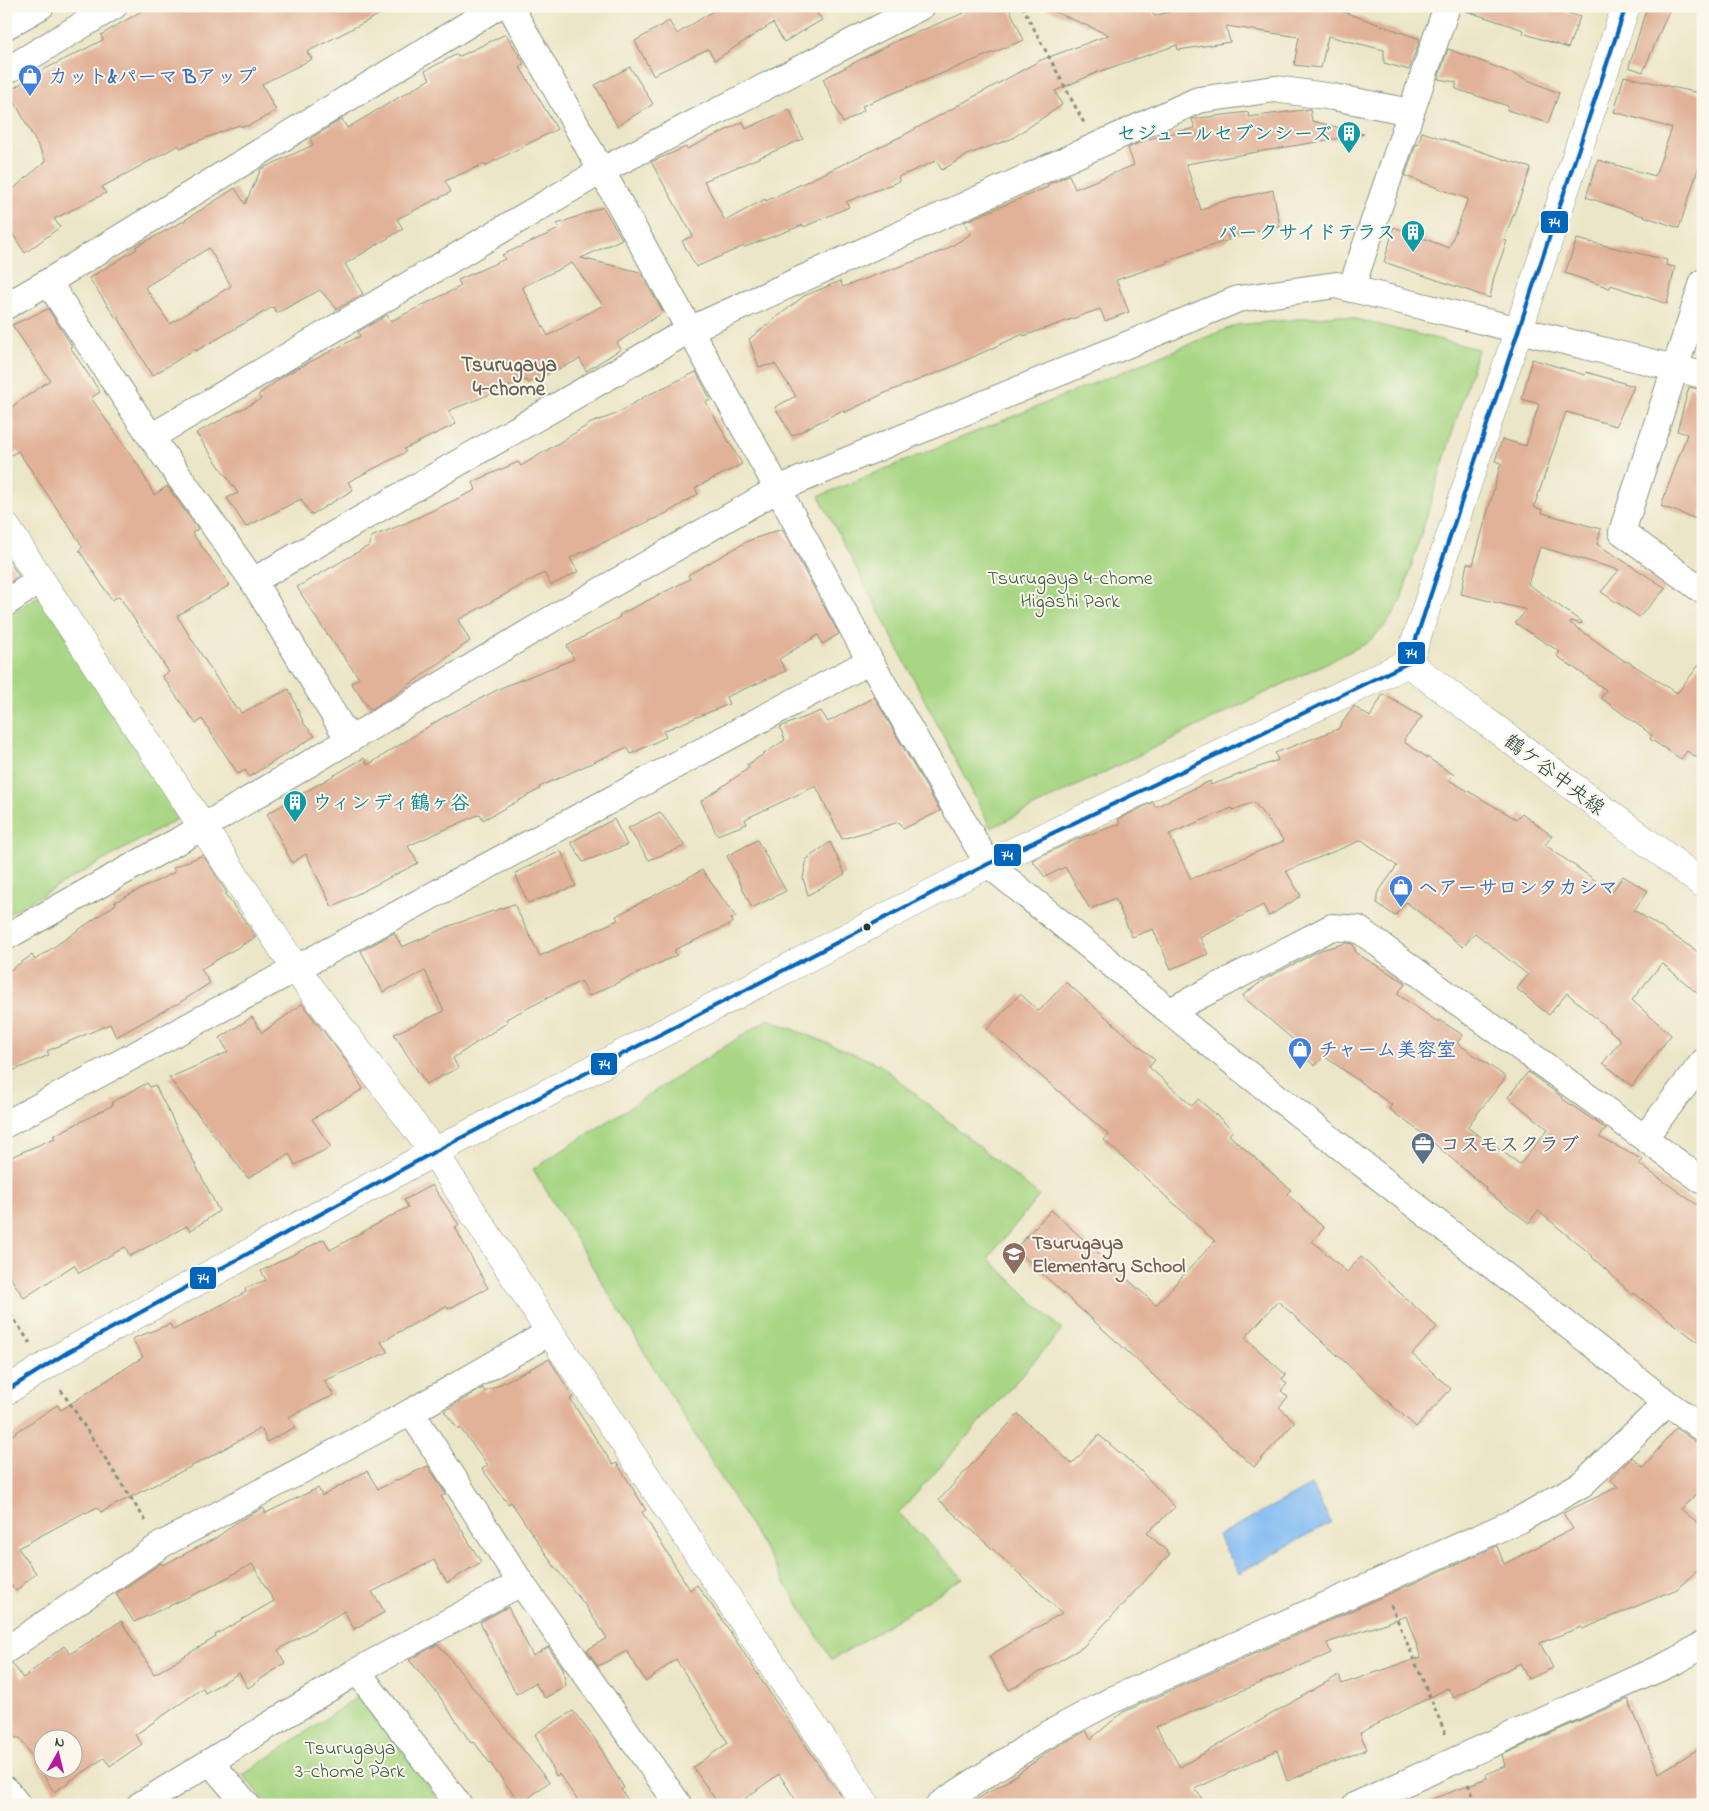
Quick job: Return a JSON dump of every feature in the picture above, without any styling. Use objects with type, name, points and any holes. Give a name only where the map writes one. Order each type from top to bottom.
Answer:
[{"type":"street","points":[[6,26],[41,6]]},
{"type":"street","points":[[6,71],[114,6]]},
{"type":"street","points":[[6,306],[498,6]]},
{"type":"street","points":[[510,6],[778,489],[870,661],[988,864],[1170,1012],[1667,1403],[1703,1429]]},
{"type":"street","points":[[151,437],[601,172],[922,6]]},
{"type":"street","points":[[1351,289],[1447,6]]},
{"type":"street","points":[[6,1392],[68,1352],[434,1152],[988,864],[1408,663],[1626,6]]},
{"type":"street","points":[[253,581],[689,330],[1198,100],[1276,89],[1333,97],[1411,112]]},
{"type":"street","points":[[48,282],[151,437],[253,581],[349,740]]},
{"type":"street","points":[[1703,282],[1622,532],[1703,591]]},
{"type":"street","points":[[6,936],[204,827],[564,612],[778,489],[1238,299],[1336,285],[1703,375]]},
{"type":"street","points":[[6,527],[296,969],[434,1152],[550,1332],[866,1805]]},
{"type":"street","points":[[6,603],[41,579]]},
{"type":"street","points":[[6,1124],[870,661]]},
{"type":"street","name":"鶴ケ谷中央線","points":[[1408,663],[1703,884]]},
{"type":"street","points":[[1170,1012],[1332,927],[1358,929],[1703,1181]]},
{"type":"street","points":[[1644,1138],[1703,1062]]},
{"type":"street","points":[[6,1650],[161,1545],[411,1412],[550,1332]]},
{"type":"street","points":[[939,1805],[1043,1737],[1112,1700],[1521,1519],[1582,1484],[1667,1403]]},
{"type":"street","points":[[411,1412],[521,1583],[679,1805]]},
{"type":"street","points":[[140,1805],[357,1671],[521,1583]]},
{"type":"street","points":[[1356,1805],[1678,1660],[1703,1644]]},
{"type":"street","points":[[357,1671],[459,1805]]},
{"type":"street","points":[[210,1762],[247,1805]]},
{"type":"street","points":[[6,1790],[18,1805]]},
{"type":"path","points":[[1022,6],[1096,146]]},
{"type":"path","points":[[6,1307],[161,1545]]},
{"type":"path","points":[[1381,1581],[1478,1805]]},
{"type":"green space","name":"Tsurugaya 4-chome Higashi Park","points":[[1339,315],[1478,349],[1400,603],[1386,625],[1367,643],[991,828],[819,496],[1236,325]]},
{"type":"green space","points":[[40,595],[181,817],[6,915],[6,617]]},
{"type":"green space","points":[[768,1019],[879,1064],[1039,1196],[988,1258],[1062,1330],[899,1513],[963,1578],[832,1660],[533,1169]]},
{"type":"green space","name":"Tsurugaya 3-chome Park","points":[[360,1695],[442,1805],[269,1805],[243,1775]]},
{"type":"water","points":[[1311,1485],[1331,1522],[1239,1573],[1218,1536]]},
{"type":"building","points":[[150,6],[396,6],[307,52],[312,59],[262,84],[276,111],[248,126],[239,125],[180,148],[179,145],[102,187],[106,193],[54,219],[60,227],[25,253],[6,224],[6,195],[46,161],[9,91],[39,72],[103,40],[101,35]]},
{"type":"building","points":[[721,6],[811,6],[822,20],[784,42],[773,23],[715,60],[708,49],[653,75],[635,41],[669,21],[677,34]]},
{"type":"building","points":[[961,6],[1008,6],[1024,40],[862,106],[864,110],[843,123],[823,79],[898,40],[964,13]]},
{"type":"building","points":[[1041,6],[1150,6],[1154,16],[1183,8],[1183,6],[1288,6],[1338,10],[1420,39],[1409,70],[1384,63],[1384,50],[1328,36],[1321,68],[1294,65],[1299,37],[1226,26],[1230,42],[1178,50],[1177,45],[1098,72],[1055,91],[1062,105],[1011,139],[969,154],[942,170],[936,161],[898,177],[900,181],[846,202],[849,207],[804,227],[803,225],[744,246],[696,267],[682,241],[693,236],[651,162],[686,147],[687,149],[743,122],[746,129],[789,109],[803,139],[704,181],[725,221],[765,199],[766,201],[902,136],[1041,60],[1109,35]]},
{"type":"building","points":[[1467,6],[1547,6],[1580,17],[1568,48],[1523,33],[1524,30],[1466,11]]},
{"type":"building","points":[[1647,6],[1671,6],[1643,72],[1629,67]]},
{"type":"building","points":[[506,34],[524,63],[520,67],[557,129],[485,166],[484,164],[445,181],[451,192],[397,219],[403,229],[345,264],[363,294],[337,309],[320,290],[277,313],[273,307],[196,351],[195,349],[152,376],[118,317],[116,318],[89,278],[137,249],[135,247],[182,222],[235,188],[245,204],[261,169],[313,145],[310,139],[342,119],[347,128],[430,79],[425,71],[457,54],[458,57]],"holes":[[[209,248],[231,286],[170,324],[145,287]]]},
{"type":"building","points":[[1448,49],[1559,93],[1548,123],[1507,110],[1508,106],[1456,89],[1456,82],[1438,79]]},
{"type":"building","points":[[630,67],[653,104],[617,126],[595,85]]},
{"type":"building","points":[[1624,76],[1703,94],[1703,154],[1679,228],[1586,197],[1598,160],[1655,176],[1672,128],[1614,112]]},
{"type":"building","points":[[1310,109],[1312,121],[1364,134],[1186,164],[1201,210],[1216,203],[1273,190],[1280,227],[1227,236],[1229,240],[1116,280],[1129,312],[1105,321],[1100,309],[1024,336],[1023,334],[949,368],[885,393],[844,413],[843,410],[792,436],[775,407],[796,396],[775,364],[759,367],[749,339],[804,296],[840,281],[843,287],[945,250],[971,234],[964,222],[1048,187],[1047,185],[1069,175],[1075,189],[1134,165],[1128,148],[1145,140],[1195,128],[1192,119],[1248,112],[1249,117]]},
{"type":"building","points":[[1422,132],[1531,168],[1504,240],[1507,241],[1494,277],[1490,298],[1384,262],[1394,227],[1449,248],[1468,199],[1405,176]]},
{"type":"building","points":[[603,207],[622,239],[581,258],[640,272],[663,312],[617,343],[621,349],[586,371],[580,359],[528,383],[526,380],[448,411],[456,424],[404,449],[406,452],[348,482],[353,490],[311,515],[301,499],[246,527],[227,498],[238,493],[196,433],[261,399],[258,395],[285,375],[360,336],[358,332],[387,315],[391,321],[461,286],[458,280],[505,259],[502,255],[559,229],[557,224]],"holes":[[[572,263],[603,305],[548,336],[522,287]]]},
{"type":"building","points":[[1577,239],[1667,260],[1666,265],[1675,267],[1667,304],[1611,285],[1610,288],[1565,273]]},
{"type":"building","points":[[48,309],[72,346],[70,347],[100,392],[91,398],[138,465],[154,495],[167,486],[198,529],[192,533],[230,585],[177,616],[236,709],[238,708],[241,713],[289,689],[304,724],[315,736],[249,777],[245,770],[238,774],[202,719],[196,724],[162,676],[169,672],[119,596],[112,600],[79,550],[83,547],[18,451],[6,458],[6,411],[50,380],[12,325]]},
{"type":"building","points":[[1532,359],[1585,375],[1586,372],[1634,386],[1616,426],[1566,412],[1534,507],[1543,510],[1542,513],[1601,529],[1597,544],[1666,588],[1639,617],[1601,592],[1619,570],[1540,547],[1528,584],[1582,622],[1581,624],[1571,621],[1570,623],[1626,662],[1677,693],[1703,660],[1703,762],[1687,751],[1681,759],[1650,739],[1652,735],[1601,698],[1606,690],[1557,656],[1560,652],[1515,623],[1527,610],[1461,594],[1467,563],[1473,565],[1501,463],[1495,461],[1502,439],[1526,446],[1539,404],[1522,399]]},
{"type":"building","points":[[696,372],[711,400],[706,402],[742,464],[695,488],[698,494],[667,513],[570,558],[578,572],[551,585],[544,573],[458,620],[470,641],[399,692],[370,710],[351,683],[359,678],[320,624],[297,587],[370,545],[371,537],[406,523],[476,490],[473,482],[518,462],[521,466],[591,423],[616,414],[644,397]]},
{"type":"building","points":[[1689,387],[1703,390],[1703,506],[1699,520],[1661,506],[1687,434],[1677,431]]},
{"type":"building","points":[[782,529],[839,634],[822,644],[818,635],[779,659],[786,671],[726,697],[729,704],[663,731],[666,737],[631,754],[627,747],[539,787],[540,789],[483,820],[480,814],[408,846],[418,863],[332,907],[306,854],[292,863],[267,814],[364,758],[368,765],[442,718],[505,686],[574,659],[567,646],[620,617],[619,615],[690,579],[688,575],[750,540]]},
{"type":"building","points":[[6,556],[19,576],[6,585]]},
{"type":"building","points":[[1383,694],[1422,717],[1404,739],[1404,742],[1454,775],[1449,780],[1516,819],[1522,813],[1552,836],[1545,845],[1612,892],[1623,876],[1648,891],[1634,910],[1703,955],[1703,998],[1662,963],[1632,1000],[1671,1035],[1632,1086],[1603,1063],[1621,1040],[1567,993],[1549,1015],[1517,989],[1528,975],[1475,933],[1463,947],[1406,902],[1395,916],[1377,903],[1377,894],[1397,866],[1362,840],[1286,871],[1301,896],[1269,916],[1263,905],[1200,938],[1208,954],[1171,969],[1153,929],[1132,937],[1115,898],[1090,909],[1065,867],[1045,877],[1032,860],[1077,839],[1120,824],[1118,819],[1153,802],[1155,807],[1210,781],[1211,785],[1278,760],[1275,753],[1338,729],[1354,706],[1370,717]],"holes":[[[1254,802],[1284,841],[1191,879],[1169,834],[1232,808],[1233,810]]]},
{"type":"building","points":[[874,697],[940,811],[903,829],[899,822],[842,839],[816,786],[745,819],[747,824],[717,835],[701,801],[749,768],[747,765],[785,740],[780,727],[821,711],[828,722]]},
{"type":"building","points":[[660,812],[685,846],[649,860],[628,828]]},
{"type":"building","points":[[614,819],[627,845],[583,862],[571,842]]},
{"type":"building","points":[[757,840],[786,891],[752,908],[727,856]]},
{"type":"building","points":[[830,842],[845,874],[808,895],[803,878],[807,859]]},
{"type":"building","points":[[561,851],[576,886],[528,903],[515,873]]},
{"type":"building","points":[[203,855],[227,893],[225,894],[256,937],[201,969],[210,983],[176,1005],[116,1037],[110,1024],[47,1051],[49,1055],[6,1074],[6,973],[32,955],[35,960],[116,904],[115,902],[175,872],[173,868]]},
{"type":"building","points":[[702,870],[736,917],[731,919],[733,923],[674,950],[677,955],[589,996],[581,981],[506,1019],[508,1022],[453,1058],[458,1068],[426,1084],[394,1034],[444,1011],[425,971],[383,992],[361,951],[394,933],[402,947],[452,925],[514,904],[540,956],[618,920],[616,916]]},
{"type":"building","points":[[1346,943],[1353,944],[1356,953],[1406,983],[1397,994],[1438,1022],[1439,1020],[1463,1035],[1457,1043],[1506,1077],[1467,1127],[1520,1164],[1548,1129],[1508,1097],[1528,1072],[1561,1098],[1606,1129],[1599,1137],[1643,1160],[1639,1164],[1703,1209],[1703,1346],[1634,1293],[1633,1295],[1593,1256],[1538,1211],[1529,1223],[1485,1190],[1486,1188],[1423,1134],[1389,1109],[1392,1105],[1324,1056],[1315,1066],[1298,1052],[1302,1047],[1242,996],[1265,979],[1321,950]]},
{"type":"building","points":[[1066,982],[1155,1060],[1149,1067],[1192,1106],[1198,1099],[1233,1130],[1229,1135],[1291,1190],[1287,1194],[1324,1228],[1312,1241],[1347,1272],[1361,1257],[1437,1327],[1412,1354],[1451,1389],[1416,1427],[1278,1301],[1245,1338],[1286,1375],[1282,1379],[1287,1384],[1281,1391],[1288,1397],[1279,1407],[1295,1422],[1254,1467],[1015,1249],[1051,1210],[1156,1305],[1215,1241],[1104,1140],[1109,1135],[987,1029],[1020,994],[1039,1011]]},
{"type":"building","points":[[302,1004],[347,1062],[363,1089],[312,1119],[331,1147],[295,1165],[289,1154],[248,1178],[169,1078],[228,1052],[220,1038],[252,1017],[262,1033]]},
{"type":"building","points":[[147,1083],[150,1087],[155,1085],[219,1211],[190,1231],[187,1226],[130,1256],[125,1247],[79,1273],[74,1265],[24,1298],[6,1271],[6,1159],[55,1138],[53,1136],[113,1105],[112,1102]]},
{"type":"building","points":[[432,1185],[459,1225],[455,1227],[488,1288],[448,1309],[446,1306],[381,1342],[388,1352],[324,1381],[334,1395],[288,1417],[295,1427],[267,1442],[261,1428],[206,1459],[101,1512],[97,1507],[85,1512],[18,1548],[36,1573],[16,1591],[6,1579],[6,1439],[57,1405],[61,1410],[143,1357],[132,1339],[170,1324],[173,1330],[246,1292],[245,1288],[266,1280],[261,1271],[324,1239],[330,1250],[408,1207],[404,1200]]},
{"type":"building","points":[[549,1359],[573,1397],[570,1399],[613,1465],[617,1463],[646,1510],[642,1512],[690,1590],[697,1585],[847,1805],[799,1805],[779,1774],[736,1805],[719,1805],[693,1767],[728,1743],[676,1659],[646,1682],[627,1651],[598,1666],[587,1650],[607,1638],[585,1605],[554,1566],[511,1502],[508,1504],[482,1469],[488,1465],[460,1428],[458,1429],[444,1411],[483,1388],[485,1392]]},
{"type":"building","points":[[1018,1414],[1072,1464],[1099,1435],[1139,1469],[1175,1507],[1147,1533],[1170,1554],[1083,1647],[1009,1690],[989,1656],[1062,1613],[939,1500]]},
{"type":"building","points":[[1676,1428],[1694,1441],[1703,1444],[1703,1487],[1681,1509],[1703,1527],[1703,1565],[1677,1589],[1583,1629],[1581,1627],[1540,1643],[1553,1668],[1528,1679],[1520,1663],[1453,1698],[1448,1688],[1360,1733],[1367,1749],[1287,1781],[1277,1750],[1195,1789],[1207,1805],[967,1805],[1006,1782],[1051,1750],[1086,1731],[1091,1739],[1123,1712],[1497,1546],[1504,1564],[1573,1529],[1563,1513],[1618,1487],[1611,1480],[1632,1457],[1643,1467]],"holes":[[[1406,1616],[1421,1657],[1342,1684],[1339,1675],[1180,1767],[1156,1727],[1331,1653],[1327,1643]]]},
{"type":"building","points":[[428,1466],[446,1494],[441,1496],[481,1562],[447,1583],[434,1560],[372,1592],[385,1612],[354,1629],[344,1611],[278,1650],[285,1663],[248,1688],[239,1673],[205,1693],[203,1688],[135,1735],[142,1744],[110,1766],[104,1758],[82,1773],[82,1728],[32,1728],[32,1757],[20,1738],[15,1738],[6,1726],[6,1665],[12,1663],[23,1678],[64,1646],[70,1654],[121,1621],[154,1674],[216,1637],[215,1635],[274,1601],[252,1564],[206,1589],[134,1622],[116,1594],[161,1563],[163,1565],[216,1538],[237,1522],[263,1508],[266,1513],[318,1488],[322,1496],[367,1471],[378,1489]]},
{"type":"building","points":[[508,1607],[533,1656],[548,1647],[563,1668],[566,1686],[545,1698],[535,1683],[516,1694],[480,1622]]},
{"type":"building","points":[[438,1644],[549,1782],[521,1804],[474,1742],[471,1743],[438,1694],[409,1660]]},
{"type":"building","points":[[1628,1699],[1659,1773],[1703,1746],[1703,1805],[1423,1805],[1422,1803],[1487,1778],[1486,1774],[1505,1766],[1502,1755]]},
{"type":"building","points":[[573,1711],[595,1739],[624,1788],[621,1790],[632,1805],[581,1805],[559,1774],[556,1776],[535,1734]]},
{"type":"building","points":[[45,1778],[75,1778],[54,1792]]},
{"type":"transit line","name":"74","points":[[6,1391],[68,1352],[434,1152],[988,864],[1408,663],[1626,6]]},
{"type":"place","name":"カット&パーマ Bアップ","points":[[30,97]]},
{"type":"place","name":"セジュールセブンシーズ","points":[[1349,154]]},
{"type":"place","name":"パークサイドテラス","points":[[1413,253]]},
{"type":"place","name":"ウィンディ鶴ヶ谷","points":[[295,823]]},
{"type":"place","name":"ヘアーサロンタカシマ","points":[[1401,908]]},
{"type":"place","name":"チャーム美容室","points":[[1300,1070]]},
{"type":"place","name":"コスモスクラブ","points":[[1423,1165]]},
{"type":"place","name":"Tsurugaya Elementary School","points":[[1014,1275]]},
{"type":"district","name":"Tsurugaya 4-chome","points":[[509,376]]}]
